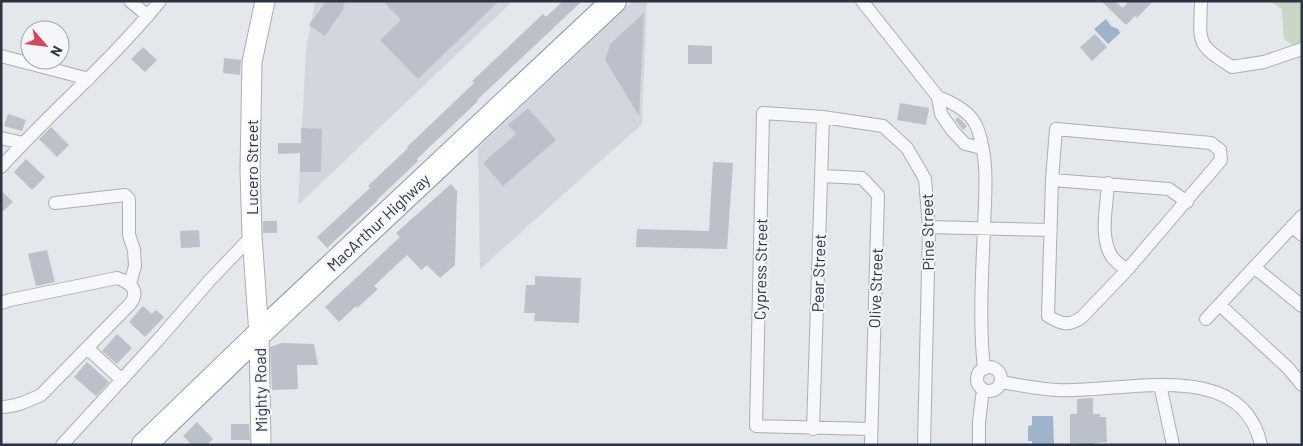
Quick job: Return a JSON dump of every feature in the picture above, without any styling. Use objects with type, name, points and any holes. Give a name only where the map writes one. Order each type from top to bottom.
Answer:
[{"type":"highway","name":"MacArthur Highway","points":[[144,445],[259,334],[614,1]]},
{"type":"street","points":[[130,1],[148,16]]},
{"type":"street","points":[[1,167],[89,79],[160,1]]},
{"type":"street","name":"Lucero Street","points":[[259,334],[252,236],[250,170],[252,62],[265,1]]},
{"type":"street","points":[[862,1],[938,97],[941,114],[952,130],[965,144],[982,148]]},
{"type":"street","points":[[1201,1],[1200,36],[1205,48],[1232,67],[1264,62],[1302,49]]},
{"type":"street","points":[[1,56],[89,79]]},
{"type":"street","points":[[938,97],[955,104],[968,115],[978,128],[987,177],[982,320],[984,369]]},
{"type":"street","name":"Pine Street","points":[[764,112],[883,126],[907,148],[925,179],[929,227],[924,445]]},
{"type":"street","name":"Cypress Street","points":[[764,112],[756,426],[813,429]]},
{"type":"street","name":"Pear Street","points":[[813,429],[823,118]]},
{"type":"street","points":[[1056,130],[1212,143],[1220,150],[1221,160],[1187,202],[1127,270],[1074,324],[1061,324],[1048,316],[1052,180],[1056,130]]},
{"type":"street","points":[[1,138],[23,143]]},
{"type":"street","name":"Olive Street","points":[[822,176],[862,178],[878,195],[871,445]]},
{"type":"street","points":[[1052,180],[1169,189],[1187,202]]},
{"type":"street","points":[[1108,183],[1105,233],[1113,258],[1127,270]]},
{"type":"street","points":[[55,204],[125,195],[129,199],[129,235],[134,250],[135,266],[130,284]]},
{"type":"street","points":[[1206,319],[1254,267],[1297,231],[1302,216]]},
{"type":"street","points":[[929,227],[1051,230]]},
{"type":"street","points":[[62,445],[252,236]]},
{"type":"street","points":[[1254,267],[1302,306]]},
{"type":"street","points":[[1,303],[117,278],[133,286],[135,292],[134,299],[41,395],[25,402],[1,407]]},
{"type":"street","points":[[1220,305],[1288,368],[1302,385]]},
{"type":"street","name":"Mighty Road","points":[[259,334],[261,445]]},
{"type":"street","points":[[87,348],[122,380]]},
{"type":"street","points":[[993,368],[1001,377],[1001,382],[997,388],[990,391],[980,386],[978,379],[981,371],[993,368]]},
{"type":"street","points":[[1001,382],[1058,390],[1160,384],[1202,387],[1230,399],[1245,411],[1253,423],[1261,445]]},
{"type":"street","points":[[1160,384],[1173,445]]},
{"type":"street","points":[[979,445],[979,422],[983,389]]},
{"type":"street","points":[[813,429],[871,430]]},
{"type":"shaded area","points":[[315,1],[513,1],[298,205],[306,50]]},
{"type":"shaded area","points":[[633,1],[647,1],[642,124],[480,269],[478,148]]},
{"type":"green space","points":[[1270,1],[1302,1],[1302,46],[1296,47],[1284,39],[1282,9]]},
{"type":"water","points":[[1106,19],[1120,33],[1108,44],[1094,29]]},
{"type":"water","points":[[1032,416],[1053,416],[1054,445],[1032,445],[1032,441],[1028,441],[1028,426],[1032,425]]},
{"type":"building","points":[[326,1],[346,1],[344,8],[325,36],[309,25]]},
{"type":"building","points":[[383,1],[499,1],[418,79],[380,40],[401,20]]},
{"type":"building","points":[[563,1],[582,1],[477,100],[417,159],[418,161],[327,248],[317,237],[370,188],[368,186],[474,83],[472,81],[543,14],[546,17]]},
{"type":"building","points":[[1101,1],[1115,1],[1123,8],[1129,1],[1153,1],[1137,18],[1135,16],[1126,25]]},
{"type":"building","points":[[644,13],[639,116],[605,60],[611,43]]},
{"type":"building","points":[[1095,34],[1107,47],[1092,61],[1080,47]]},
{"type":"building","points":[[688,45],[712,46],[712,64],[688,64]]},
{"type":"building","points":[[143,47],[157,60],[145,72],[131,59]]},
{"type":"building","points":[[224,58],[241,60],[240,75],[223,73]]},
{"type":"building","points":[[900,103],[929,108],[926,125],[897,120]]},
{"type":"building","points":[[528,108],[556,140],[503,186],[483,163],[516,134],[508,125]]},
{"type":"building","points":[[8,114],[26,120],[22,131],[4,126]]},
{"type":"building","points":[[958,117],[967,126],[963,130],[955,120]]},
{"type":"building","points":[[51,127],[69,145],[57,157],[39,139]]},
{"type":"building","points":[[301,128],[322,129],[321,172],[300,172],[300,153],[278,154],[278,143],[301,143]]},
{"type":"building","points":[[26,159],[45,177],[32,190],[14,172]]},
{"type":"building","points":[[713,162],[733,163],[727,249],[636,247],[637,229],[709,231]]},
{"type":"building","points":[[451,184],[457,191],[455,265],[440,278],[427,265],[421,270],[407,255],[374,286],[378,289],[339,322],[325,307],[400,237],[396,233]]},
{"type":"building","points":[[1,190],[13,202],[1,213]]},
{"type":"building","points":[[263,221],[277,221],[277,233],[263,233]]},
{"type":"building","points":[[199,230],[200,247],[181,248],[180,231]]},
{"type":"building","points":[[47,250],[55,282],[36,286],[28,254]]},
{"type":"building","points":[[535,276],[581,278],[579,323],[534,321],[535,313],[524,313],[526,285],[535,285]]},
{"type":"building","points":[[143,306],[152,314],[156,310],[164,317],[145,337],[129,322]]},
{"type":"building","points":[[117,334],[132,348],[117,364],[102,351]]},
{"type":"building","points":[[282,343],[314,344],[318,365],[297,365],[298,389],[272,390],[270,347]]},
{"type":"building","points":[[87,362],[109,382],[96,396],[74,377]]},
{"type":"building","points":[[1093,398],[1093,414],[1100,414],[1100,417],[1106,417],[1107,442],[1094,443],[1094,445],[1070,443],[1070,414],[1077,414],[1077,399]]},
{"type":"building","points":[[197,422],[213,439],[207,445],[192,445],[183,436]]},
{"type":"building","points":[[231,424],[249,424],[250,440],[231,440]]}]
